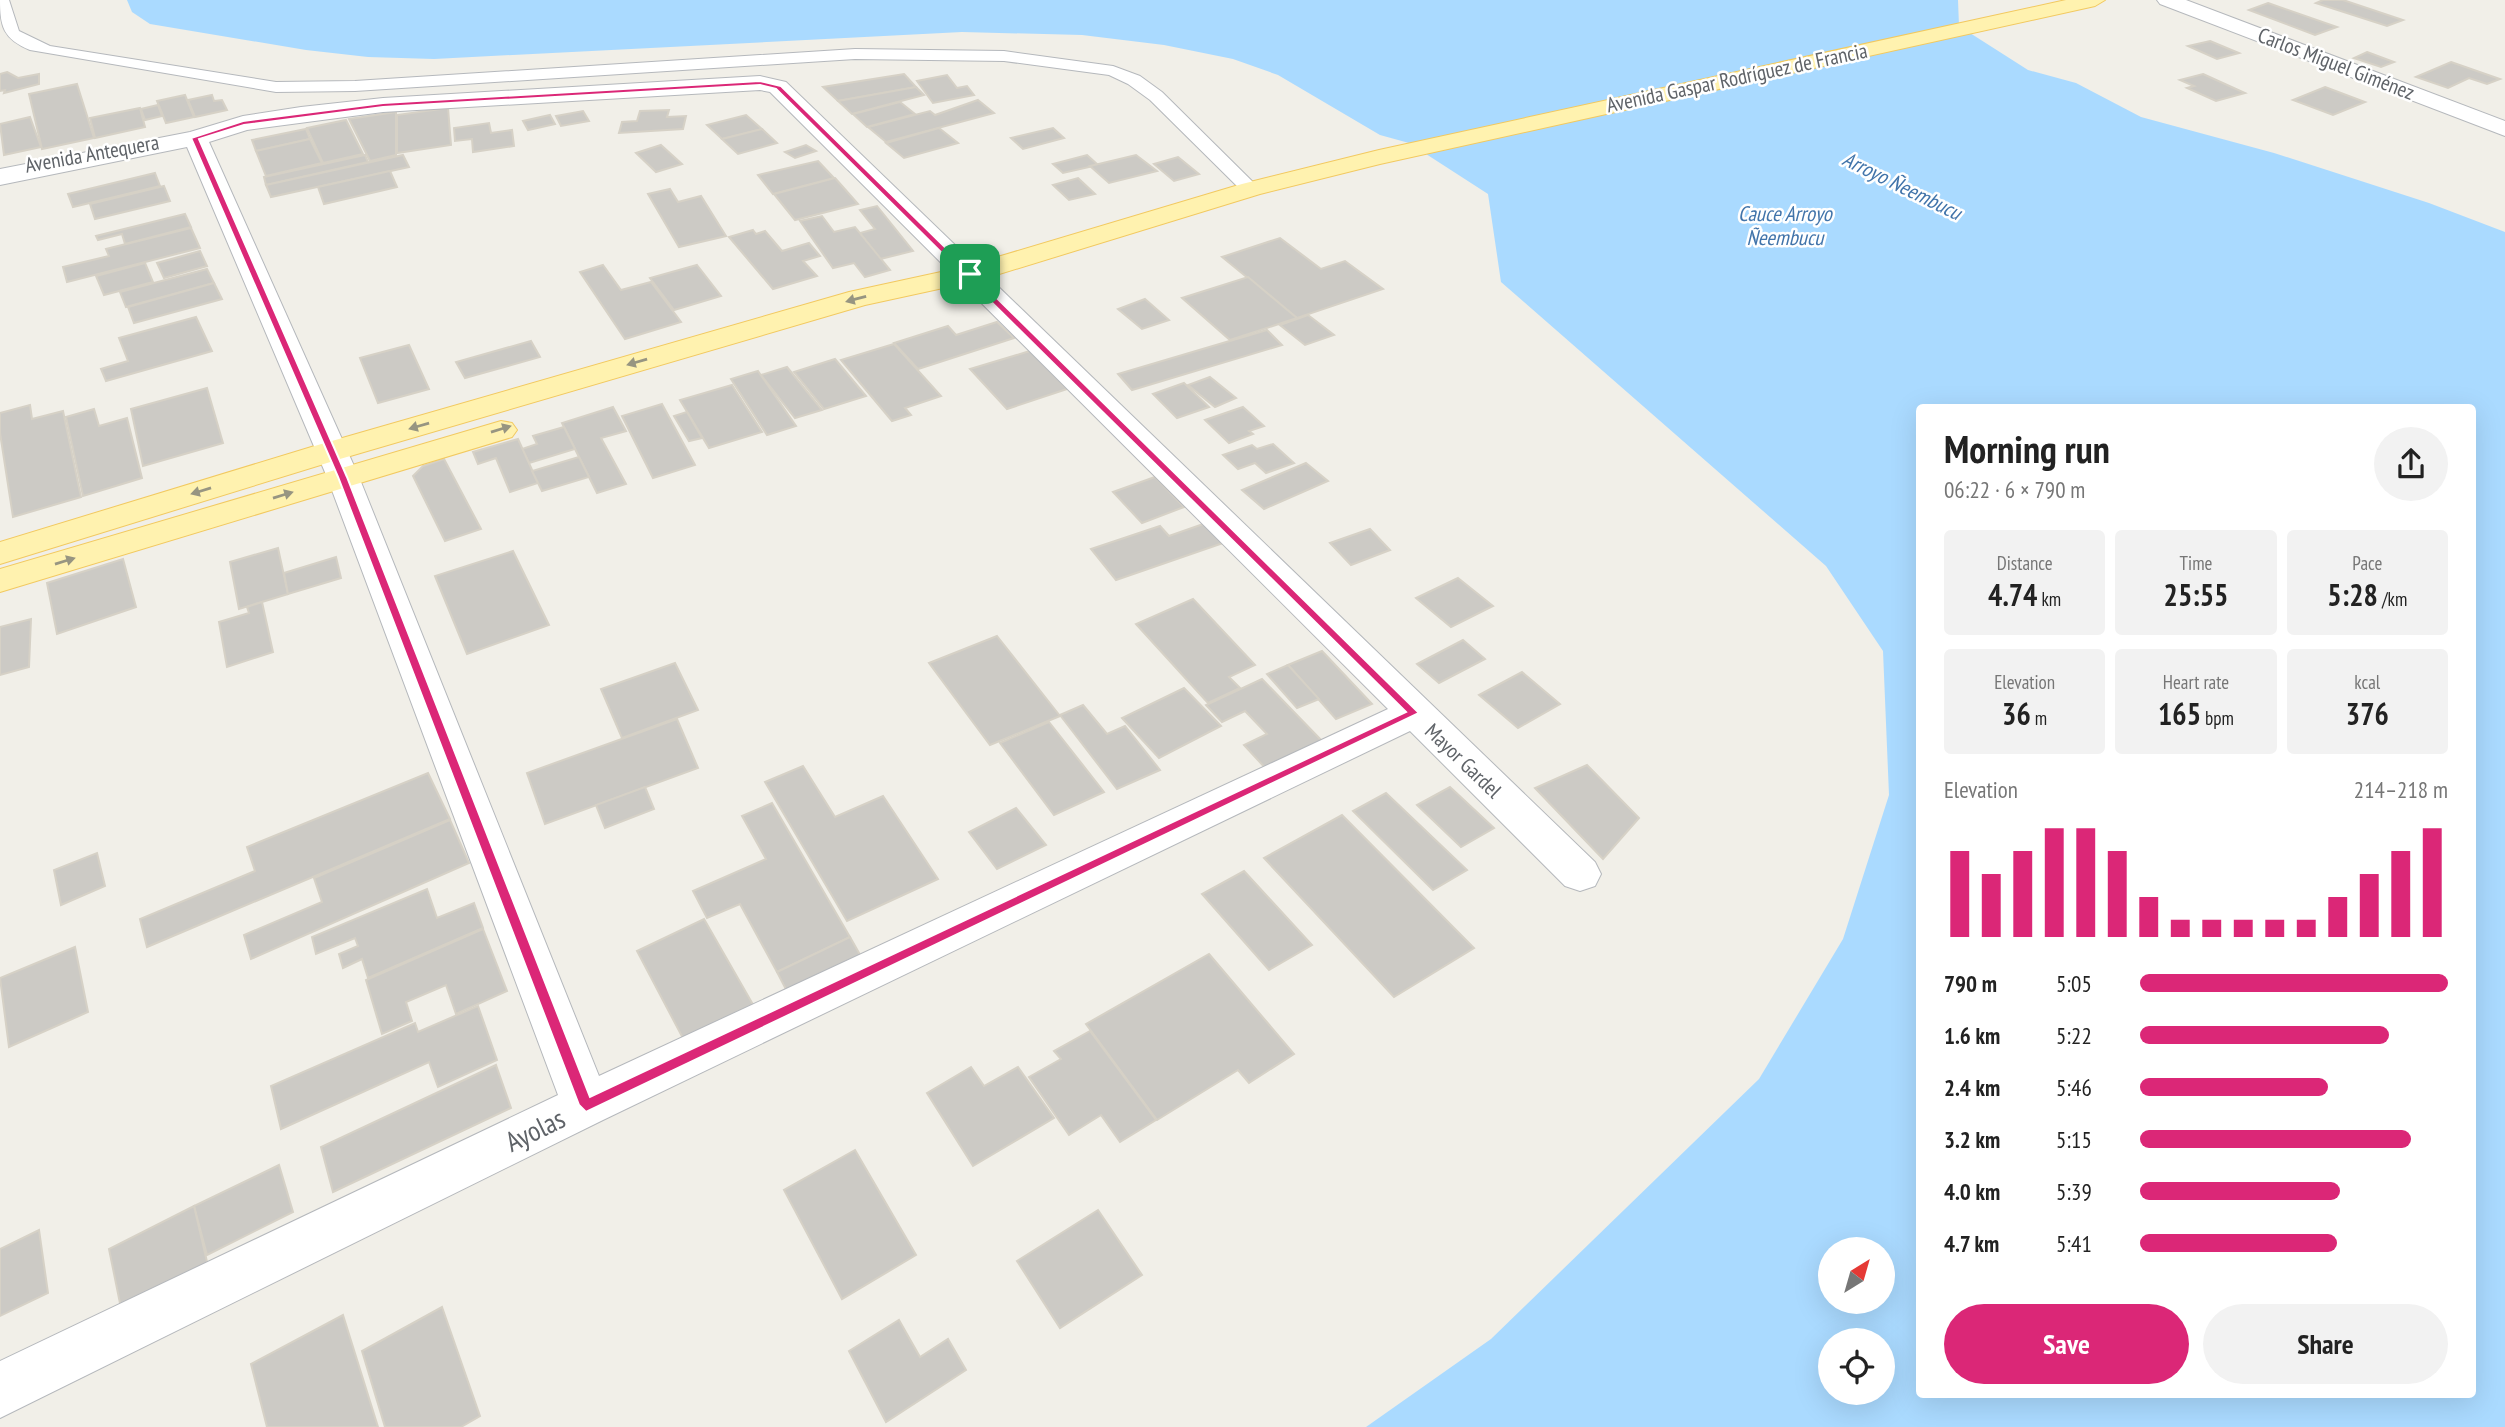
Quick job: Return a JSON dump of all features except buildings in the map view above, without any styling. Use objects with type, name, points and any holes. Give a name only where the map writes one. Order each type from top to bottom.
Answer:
[{"type":"main road","name":"Avenida Gaspar Rodríguez de Francia","points":[[336,464],[899,310],[970,274],[1251,189],[1379,157],[2095,0]]},
{"type":"main road","points":[[0,553],[336,464]]},
{"type":"main road","points":[[0,580],[336,464]]},
{"type":"street","name":"Carlos Miguel Giménez","points":[[2167,0],[2505,129]]},
{"type":"street","name":"Mayor Gardel","points":[[195,138],[243,123],[383,105],[760,83],[778,87],[1580,874]]},
{"type":"street","points":[[243,123],[276,87]]},
{"type":"street","points":[[195,138],[336,464],[586,1105]]},
{"type":"street","name":"Avenida Antequera","points":[[0,171],[96,150],[195,138]]},
{"type":"street","name":"Avenida Antequera","points":[[0,177],[195,138]]},
{"type":"street","name":"Ayolas","points":[[0,1391],[586,1105],[1414,713]]},
{"type":"lane","points":[[2,0],[7,30],[21,42],[47,50],[276,87],[355,86],[855,54],[1004,55],[1085,65],[1114,71],[1134,80],[1156,96],[1251,189]]},
{"type":"water","name":"Cauce Arroyo Ñeembucu","points":[[127,0],[1958,0],[1959,26],[2028,70],[2076,83],[2141,117],[2274,153],[2429,203],[2505,232],[2505,1427],[1366,1427],[1491,1339],[1759,1079],[1843,939],[1889,795],[1883,651],[1826,566],[1501,282],[1488,194],[1409,143],[1380,135],[1278,75],[1233,59],[1164,45],[1082,35],[962,32],[434,59],[368,57],[306,50],[150,24],[132,12]]},
{"type":"route","points":[[760,83],[778,87],[970,274],[1414,713],[586,1105],[343,477],[329,452],[195,138],[243,123],[383,105],[760,83]]},
{"type":"water label","name":"Arroyo Ñeembucu","points":[[1902,186]]}]
